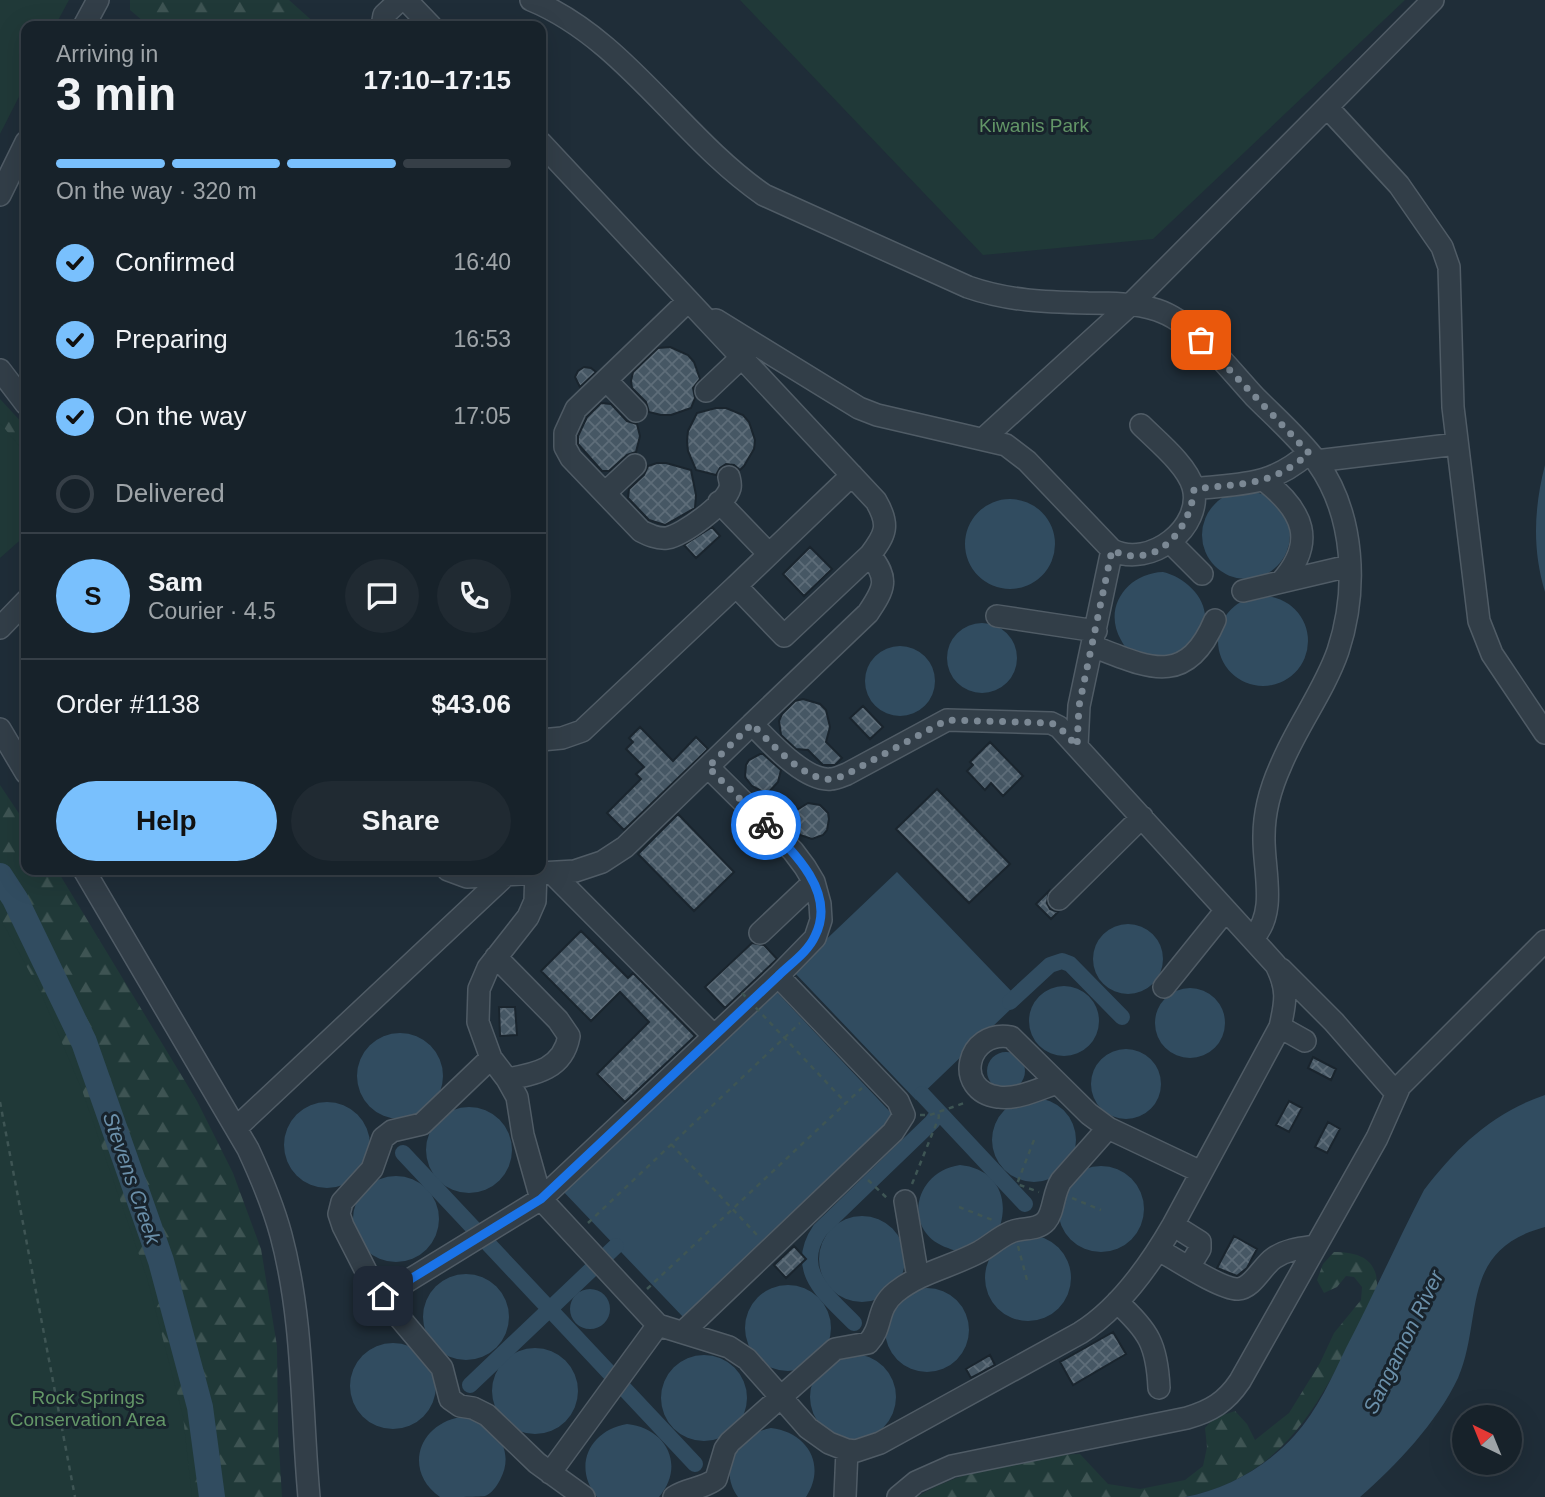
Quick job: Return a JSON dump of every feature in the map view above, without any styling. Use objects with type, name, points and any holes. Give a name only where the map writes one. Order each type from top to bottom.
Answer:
[{"type":"lane","points":[[87,21],[98,0]]},
{"type":"lane","points":[[383,21],[384,15],[400,0]]},
{"type":"lane","points":[[406,0],[426,21]]},
{"type":"lane","points":[[531,0],[569,19],[594,37],[714,156],[764,195],[968,287],[995,296],[1019,300],[1130,305],[1157,310],[1186,327],[1201,340],[1312,457],[1337,497],[1345,517],[1349,566],[1345,619],[1338,651],[1286,752],[1271,789],[1264,836],[1267,905],[1265,920],[1252,938]]},
{"type":"lane","points":[[983,439],[1130,305],[1433,0]]},
{"type":"lane","points":[[1327,107],[1399,185],[1442,247],[1449,267],[1453,407],[1479,621],[1492,654],[1545,733]]},
{"type":"lane","points":[[546,148],[852,475],[876,501],[883,513],[886,526],[882,540],[870,555],[784,636],[736,586]]},
{"type":"lane","points":[[0,195],[21,152]]},
{"type":"lane","points":[[691,304],[576,409],[565,433],[565,447],[571,458],[641,531],[652,537],[665,538],[692,528],[730,490],[729,478]]},
{"type":"lane","points":[[691,304],[859,408],[877,415],[1006,445],[1021,456],[1112,550],[1121,554],[1140,555],[1161,548],[1170,542],[1186,523],[1191,512],[1194,489],[1182,468],[1141,425]]},
{"type":"lane","points":[[706,391],[742,357]]},
{"type":"lane","points":[[0,370],[21,397]]},
{"type":"lane","points":[[606,380],[636,411]]},
{"type":"lane","points":[[1194,489],[1265,481],[1312,457],[1457,443]]},
{"type":"lane","points":[[605,493],[635,465]]},
{"type":"lane","points":[[546,740],[562,738],[582,731],[852,475]]},
{"type":"lane","points":[[1265,481],[1292,506],[1299,518],[1302,532],[1298,558],[1281,582]]},
{"type":"lane","points":[[719,502],[769,554]]},
{"type":"lane","points":[[1170,542],[1202,574]]},
{"type":"lane","points":[[1077,746],[1079,706],[1112,550]]},
{"type":"lane","points":[[546,872],[575,871],[593,865],[625,847],[868,612],[879,597],[883,583],[882,571],[870,555]]},
{"type":"lane","points":[[1243,591],[1349,566]]},
{"type":"lane","points":[[0,628],[21,606]]},
{"type":"lane","points":[[997,616],[1094,638],[1146,667],[1171,667],[1195,653],[1204,643],[1215,620]]},
{"type":"lane","points":[[752,724],[796,765],[813,776],[830,780],[847,774],[947,720],[1051,723],[1059,727],[1276,965],[1334,1021],[1396,1093]]},
{"type":"lane","points":[[0,729],[21,765]]},
{"type":"lane","points":[[383,1296],[541,1199],[778,976],[815,937],[821,920],[820,904],[814,882],[806,867],[708,767]]},
{"type":"lane","points":[[1059,899],[1142,817]]},
{"type":"lane","points":[[87,875],[248,1149],[268,1193],[289,1270],[298,1325],[309,1497]]},
{"type":"lane","points":[[462,875],[506,875]]},
{"type":"lane","points":[[236,1128],[506,875]]},
{"type":"lane","points":[[540,875],[535,901],[528,917],[488,968],[480,989],[478,1022],[491,1058],[517,1097],[523,1135],[541,1199],[658,1325],[729,1347],[747,1359],[779,1397],[818,1436],[847,1450],[856,1451],[880,1443],[1057,1346],[1091,1326],[1117,1302],[1159,1250],[1280,1027],[1285,1003],[1285,983],[1276,965]]},
{"type":"lane","points":[[544,875],[714,1036]]},
{"type":"lane","points":[[760,933],[814,882]]},
{"type":"lane","points":[[1164,987],[1226,910]]},
{"type":"lane","points":[[898,1497],[916,1482],[952,1466],[1186,1418],[1216,1407],[1226,1399],[1240,1381],[1377,1138],[1396,1093],[1410,1074],[1545,941]]},
{"type":"lane","points":[[496,957],[558,1020],[569,1036],[567,1048],[548,1068],[507,1079]]},
{"type":"lane","points":[[683,1332],[893,1132],[904,1115],[898,1101],[778,976]]},
{"type":"lane","points":[[1280,1027],[1305,1041]]},
{"type":"lane","points":[[1057,1083],[1010,1097],[997,1097],[976,1086],[970,1077],[969,1066],[979,1045],[989,1038],[1000,1035],[1011,1037],[1108,1128],[1201,1172]]},
{"type":"lane","points":[[491,1058],[422,1125],[392,1131],[383,1138],[372,1169],[342,1202],[340,1214],[343,1226],[368,1275],[442,1368],[450,1399],[460,1406],[488,1415],[524,1451],[584,1497]]},
{"type":"lane","points":[[674,1497],[685,1490],[709,1484],[716,1479],[722,1457],[730,1442],[835,1349],[868,1343],[878,1328],[879,1313],[893,1294],[918,1278],[978,1253],[1014,1230],[1040,1226],[1062,1197],[1061,1181],[1108,1128]]},
{"type":"lane","points":[[905,1200],[918,1278]]},
{"type":"lane","points":[[1173,1225],[1200,1242],[1200,1250],[1189,1267]]},
{"type":"lane","points":[[1159,1250],[1226,1287],[1241,1289],[1273,1258],[1284,1252],[1317,1246]]},
{"type":"lane","points":[[1117,1302],[1136,1319],[1149,1336],[1155,1349],[1159,1388]]},
{"type":"lane","points":[[550,1473],[658,1325]]},
{"type":"lane","points":[[845,1497],[847,1450]]},
{"type":"path","points":[[742,993],[846,1103]]},
{"type":"path","points":[[591,1220],[803,1020]]},
{"type":"path","points":[[652,1284],[865,1085]]},
{"type":"path","points":[[905,1200],[938,1114],[989,1094]]},
{"type":"path","points":[[0,1102],[75,1497]]},
{"type":"path","points":[[930,1115],[938,1114]]},
{"type":"path","points":[[1034,1140],[1017,1184],[1101,1210]]},
{"type":"path","points":[[671,1144],[764,1241]]},
{"type":"path","points":[[867,1179],[873,1185]]},
{"type":"path","points":[[959,1207],[1001,1223]]},
{"type":"path","points":[[1015,1237],[1027,1280]]},
{"type":"green space","points":[[0,0],[69,0],[58,21],[21,21],[21,93],[0,134]]},
{"type":"green space","points":[[130,0],[289,0],[312,21],[143,21],[130,10]]},
{"type":"green space","name":"Kiwanis Park","points":[[740,0],[1405,0],[1153,239],[983,255]]},
{"type":"green space","points":[[0,399],[21,422],[21,531],[0,549]]},
{"type":"green space","points":[[0,423],[21,448],[21,539],[0,558]]},
{"type":"green space","points":[[0,785],[21,816],[21,875],[60,875],[197,1101],[233,1173],[261,1249],[277,1346],[282,1497],[0,1497]]},
{"type":"green space","name":"Rock Springs Conservation Area","points":[[0,918],[40,991],[82,1090],[147,1278],[183,1416],[192,1497],[0,1497]]},
{"type":"green space","points":[[1334,1252],[1365,1259],[1374,1270],[1377,1287],[1326,1388],[1306,1418],[1283,1445],[1256,1468],[1224,1485],[1185,1497],[917,1497],[973,1472],[1019,1461],[1062,1455],[1080,1454],[1108,1484],[1140,1489],[1185,1480],[1203,1466],[1207,1447],[1205,1428],[1214,1418],[1235,1411],[1247,1424],[1255,1440],[1289,1413],[1320,1363],[1334,1333],[1361,1300],[1362,1287],[1354,1277],[1346,1276],[1337,1287],[1324,1293],[1317,1280],[1323,1264]]},
{"type":"water","points":[[1545,465],[1545,592],[1538,560],[1536,528]]},
{"type":"water","points":[[1237,491],[1255,491],[1271,498],[1283,510],[1290,526],[1290,544],[1283,560],[1271,572],[1255,579],[1237,579],[1221,572],[1209,560],[1202,544],[1202,526],[1209,510],[1221,498]]},
{"type":"water","points":[[1010,499],[1027,503],[1042,512],[1051,527],[1055,544],[1051,561],[1042,576],[1027,585],[1010,589],[993,585],[978,576],[969,561],[965,544],[969,527],[978,512],[993,503]]},
{"type":"water","points":[[1163,572],[1191,587],[1203,605],[1205,615],[1200,636],[1174,659],[1131,652],[1116,628],[1117,604],[1129,585],[1139,578]]},
{"type":"water","points":[[1263,596],[1280,600],[1295,609],[1304,624],[1308,641],[1304,658],[1295,673],[1280,682],[1263,686],[1246,682],[1231,673],[1222,658],[1218,641],[1222,624],[1231,609],[1246,600]]},
{"type":"water","points":[[989,623],[1002,629],[1011,638],[1015,644],[1015,672],[1007,683],[996,691],[975,693],[957,683],[949,672],[947,651],[957,633],[968,625]]},
{"type":"water","points":[[907,646],[920,652],[929,661],[933,667],[933,695],[925,706],[914,714],[893,716],[875,706],[867,695],[865,674],[875,656],[886,648]]},
{"type":"water","points":[[897,872],[1014,994],[1008,999],[1014,1006],[916,1100],[793,971]]},
{"type":"water","points":[[1135,924],[1148,930],[1157,939],[1161,945],[1161,973],[1153,984],[1142,992],[1121,994],[1103,984],[1095,973],[1093,952],[1103,934],[1114,926]]},
{"type":"water","points":[[1071,986],[1084,992],[1093,1001],[1097,1007],[1097,1035],[1089,1046],[1078,1054],[1057,1056],[1039,1046],[1031,1035],[1029,1014],[1039,996],[1050,988]]},
{"type":"water","points":[[772,987],[895,1117],[684,1318],[560,1188]]},
{"type":"water","points":[[1197,988],[1210,994],[1219,1003],[1223,1009],[1223,1037],[1215,1048],[1204,1056],[1183,1058],[1165,1048],[1157,1037],[1155,1016],[1165,998],[1176,990]]},
{"type":"water","points":[[400,1033],[416,1037],[430,1046],[439,1060],[443,1076],[439,1092],[430,1106],[416,1115],[400,1119],[384,1115],[370,1106],[361,1092],[357,1076],[361,1060],[370,1046],[384,1037]]},
{"type":"water","points":[[1133,1049],[1146,1055],[1155,1064],[1159,1070],[1159,1098],[1151,1109],[1140,1117],[1119,1119],[1101,1109],[1093,1098],[1091,1077],[1101,1059],[1112,1051]]},
{"type":"water","points":[[1006,1052],[1020,1057],[1025,1071],[1020,1085],[1006,1090],[992,1085],[987,1071],[992,1057]]},
{"type":"water","name":"Sangamon River","points":[[1545,1095],[1545,1227],[1517,1238],[1498,1252],[1486,1269],[1458,1378],[1439,1411],[1401,1458],[1360,1497],[1185,1497],[1216,1488],[1245,1475],[1284,1447],[1295,1435],[1324,1393],[1424,1190],[1449,1160],[1477,1133],[1508,1111]]},
{"type":"water","points":[[1026,1098],[1042,1098],[1058,1105],[1069,1116],[1076,1132],[1073,1156],[1064,1170],[1042,1182],[1026,1182],[1010,1175],[999,1164],[992,1148],[992,1132],[999,1116],[1010,1105]]},
{"type":"water","points":[[327,1102],[343,1106],[357,1115],[366,1129],[370,1145],[366,1161],[357,1175],[343,1184],[327,1188],[311,1184],[297,1175],[288,1161],[284,1145],[288,1129],[297,1115],[311,1106]]},
{"type":"water","points":[[469,1107],[493,1114],[505,1126],[512,1150],[505,1174],[493,1186],[469,1193],[445,1186],[433,1174],[426,1150],[433,1126],[445,1114]]},
{"type":"water","points":[[960,1165],[982,1171],[990,1177],[1003,1203],[1000,1226],[972,1247],[962,1251],[933,1240],[924,1230],[919,1217],[923,1190],[931,1179],[944,1170]]},
{"type":"water","points":[[1101,1166],[1117,1170],[1131,1179],[1140,1193],[1144,1209],[1140,1225],[1131,1239],[1117,1248],[1101,1252],[1085,1248],[1071,1239],[1062,1225],[1058,1209],[1062,1193],[1071,1179],[1085,1170]]},
{"type":"water","points":[[396,1176],[412,1180],[426,1189],[435,1203],[439,1219],[435,1235],[426,1249],[412,1258],[396,1262],[380,1258],[366,1249],[357,1235],[353,1219],[357,1203],[366,1189],[380,1180]]},
{"type":"water","points":[[862,1216],[886,1223],[898,1235],[905,1259],[898,1283],[886,1295],[862,1302],[838,1295],[826,1283],[819,1259],[826,1235],[838,1223]]},
{"type":"water","points":[[1028,1235],[1044,1239],[1058,1248],[1067,1262],[1071,1278],[1067,1294],[1058,1308],[1044,1317],[1028,1321],[1012,1317],[998,1308],[989,1294],[985,1278],[989,1262],[998,1248],[1012,1239]]},
{"type":"water","points":[[466,1274],[490,1281],[502,1293],[509,1317],[502,1341],[490,1353],[466,1360],[442,1353],[430,1341],[423,1317],[430,1293],[442,1281]]},
{"type":"water","points":[[788,1285],[804,1289],[818,1298],[827,1312],[831,1328],[827,1344],[818,1358],[804,1367],[788,1371],[772,1367],[758,1358],[749,1344],[745,1328],[749,1312],[758,1298],[772,1289]]},
{"type":"water","points":[[919,1288],[935,1288],[951,1295],[962,1306],[969,1322],[966,1346],[957,1360],[935,1372],[919,1372],[903,1365],[892,1354],[885,1338],[885,1322],[892,1306],[903,1295]]},
{"type":"water","points":[[590,1289],[604,1295],[610,1309],[604,1323],[590,1329],[576,1323],[570,1309],[576,1295]]},
{"type":"water","points":[[393,1343],[409,1347],[423,1356],[432,1370],[436,1386],[432,1402],[423,1416],[409,1425],[393,1429],[377,1425],[363,1416],[354,1402],[350,1386],[354,1370],[363,1356],[377,1347]]},
{"type":"water","points":[[535,1348],[559,1355],[571,1367],[578,1391],[571,1415],[559,1427],[535,1434],[511,1427],[499,1415],[492,1391],[499,1367],[511,1355]]},
{"type":"water","points":[[853,1354],[869,1358],[883,1367],[892,1381],[896,1397],[892,1413],[883,1427],[869,1436],[853,1440],[837,1436],[823,1427],[814,1413],[810,1397],[814,1381],[823,1367],[837,1358]]},
{"type":"water","points":[[704,1355],[728,1362],[740,1374],[747,1398],[740,1422],[728,1434],[704,1441],[680,1434],[668,1422],[661,1398],[668,1374],[680,1362]]},
{"type":"water","points":[[461,1417],[483,1424],[499,1438],[504,1447],[505,1469],[496,1487],[485,1496],[440,1497],[422,1475],[420,1450],[434,1429],[446,1421]]},
{"type":"water","points":[[627,1424],[652,1433],[668,1450],[671,1473],[659,1497],[597,1497],[590,1485],[586,1473],[589,1451],[603,1434]]},
{"type":"water","points":[[771,1428],[795,1436],[810,1452],[814,1473],[806,1497],[738,1497],[732,1486],[730,1475],[734,1454],[749,1437]]},
{"type":"building","points":[[670,347],[688,355],[694,362],[700,379],[693,388],[695,398],[691,408],[671,415],[661,415],[649,412],[646,402],[632,388],[631,381],[633,372],[658,348]]},
{"type":"building","points":[[584,367],[596,372],[580,387],[575,377]]},
{"type":"building","points":[[601,403],[611,404],[627,421],[637,424],[640,436],[636,452],[627,455],[609,471],[602,471],[578,444],[578,436],[587,417]]},
{"type":"building","points":[[726,408],[743,415],[749,422],[755,440],[754,449],[740,470],[734,465],[726,464],[716,475],[696,470],[687,441],[688,431],[697,413]]},
{"type":"building","points":[[657,463],[691,470],[696,495],[695,508],[665,525],[649,520],[628,498],[629,489],[644,475],[648,466]]},
{"type":"building","points":[[712,527],[720,536],[696,558],[684,545]]},
{"type":"building","points":[[810,547],[832,569],[804,596],[783,574]]},
{"type":"building","points":[[803,699],[820,704],[826,710],[830,727],[826,742],[842,758],[835,765],[823,765],[808,750],[796,749],[781,735],[779,721],[782,714],[795,701]]},
{"type":"building","points":[[863,706],[883,727],[870,739],[850,718]]},
{"type":"building","points":[[640,727],[673,761],[696,737],[708,749],[624,830],[607,813],[641,779],[636,774],[644,767],[626,749],[633,742],[629,738]]},
{"type":"building","points":[[990,742],[1023,776],[1003,796],[991,783],[985,790],[967,771],[973,765],[970,762]]},
{"type":"building","points":[[760,754],[781,770],[778,782],[767,794],[752,786],[745,777],[749,760]]},
{"type":"building","points":[[937,789],[1010,864],[969,903],[896,829]]},
{"type":"building","points":[[772,797],[786,811],[779,818],[764,804]]},
{"type":"building","points":[[808,803],[820,805],[828,813],[829,819],[823,835],[812,839],[800,835],[789,815]]},
{"type":"building","points":[[678,814],[734,872],[694,911],[638,854]]},
{"type":"building","points":[[1049,891],[1047,903],[1050,909],[1058,912],[1051,919],[1036,904]]},
{"type":"building","points":[[581,931],[628,978],[633,973],[695,1036],[625,1102],[597,1074],[649,1022],[620,992],[591,1021],[541,971]]},
{"type":"building","points":[[752,943],[764,945],[777,959],[725,1008],[705,987]]},
{"type":"building","points":[[499,1007],[515,1007],[517,1035],[500,1036]]},
{"type":"building","points":[[1313,1057],[1336,1069],[1331,1080],[1308,1068]]},
{"type":"building","points":[[1289,1101],[1302,1108],[1289,1132],[1276,1125]]},
{"type":"building","points":[[1328,1122],[1340,1129],[1327,1153],[1315,1147]]},
{"type":"building","points":[[1234,1236],[1257,1249],[1247,1268],[1237,1276],[1217,1268]]},
{"type":"building","points":[[794,1246],[806,1259],[786,1278],[774,1265]]},
{"type":"building","points":[[1113,1332],[1126,1354],[1073,1385],[1060,1362]]},
{"type":"building","points":[[990,1355],[995,1365],[971,1378],[966,1369]]},
{"type":"waterway","name":"Stevens Creek","points":[[0,876],[15,899],[84,1042],[161,1261],[200,1407],[212,1497]]},
{"type":"waterway","points":[[1010,1002],[1050,965],[1062,961],[1070,964],[1122,1017]]},
{"type":"waterway","points":[[922,1094],[1025,1204]]},
{"type":"waterway","points":[[854,1323],[824,1293],[817,1282],[810,1258],[812,1245],[820,1230],[932,1122],[937,1110]]},
{"type":"waterway","points":[[403,1153],[695,1464]]},
{"type":"waterway","points":[[470,1385],[616,1246]]},
{"type":"way so far","points":[[766,825],[708,767],[752,724],[796,765],[813,776],[830,780],[847,774],[947,720],[1051,723],[1059,727],[1077,746],[1079,706],[1112,550],[1121,554],[1140,555],[1161,548],[1178,534],[1186,523],[1191,512],[1194,489],[1265,481],[1287,471],[1309,453],[1201,340]]},
{"type":"route","points":[[383,1296],[541,1199],[803,952],[815,937],[821,920],[814,882],[793,851],[766,825]]}]
